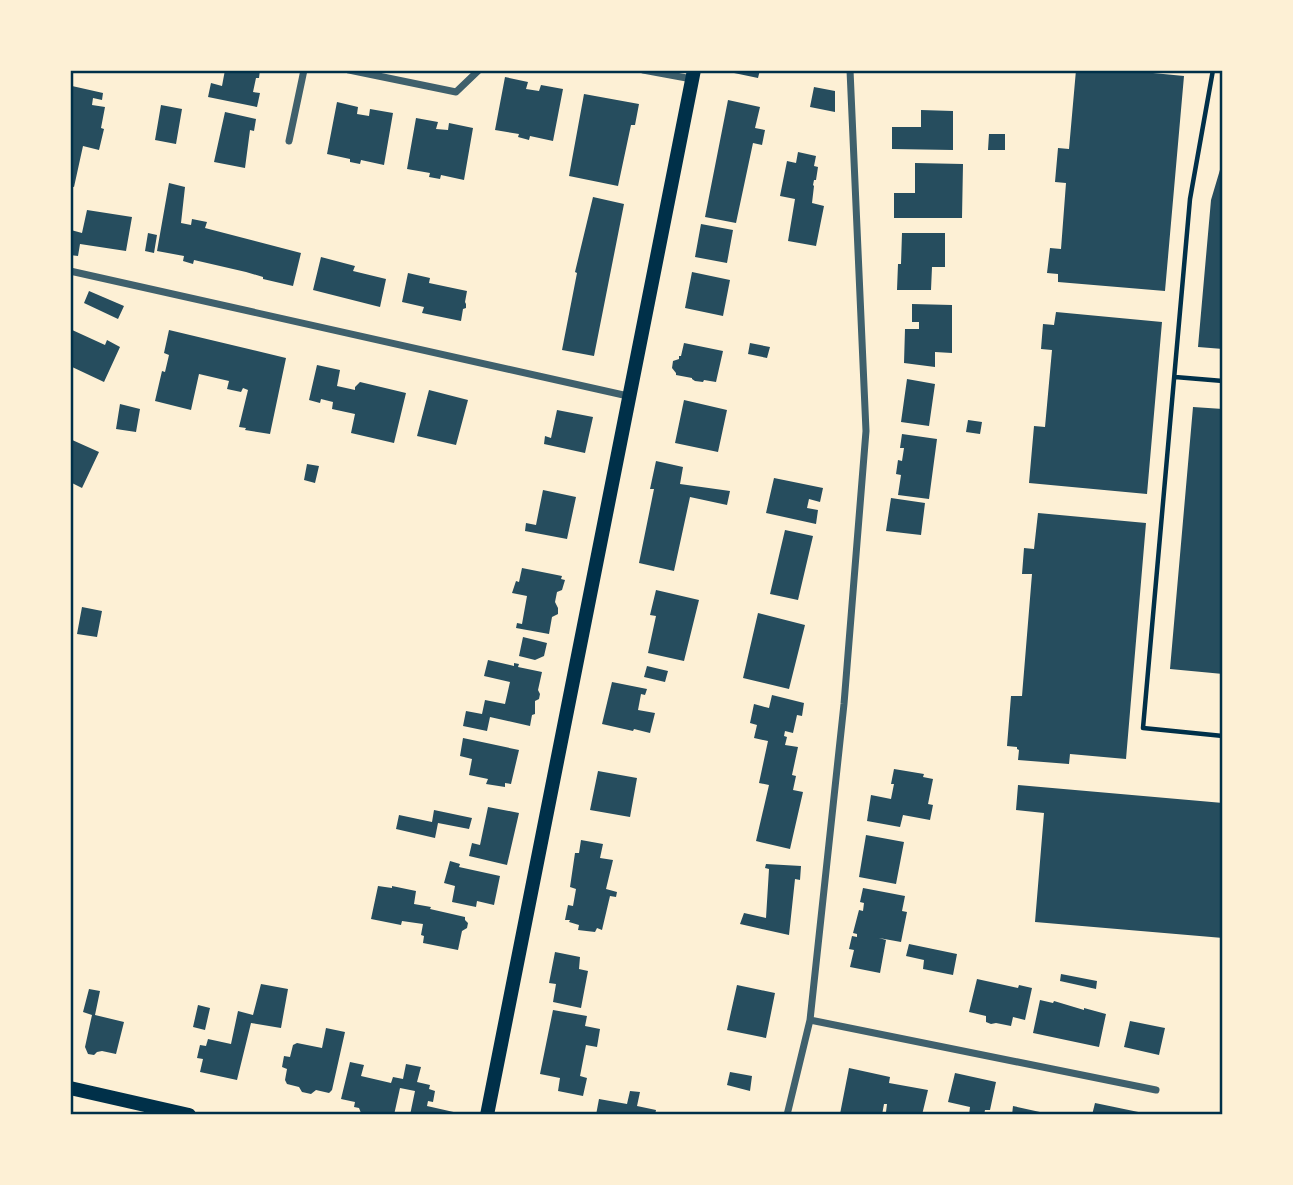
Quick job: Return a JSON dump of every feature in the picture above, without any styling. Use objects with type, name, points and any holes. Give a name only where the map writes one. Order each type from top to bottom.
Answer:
[{"type":"main road","points":[[487,1115],[693,75]]},
{"type":"main road","points":[[70,1088],[189,1115]]},
{"type":"street","points":[[289,141],[303,70]]},
{"type":"street","points":[[349,70],[456,92],[479,70]]},
{"type":"street","points":[[643,70],[693,75]]},
{"type":"street","points":[[787,1115],[810,1020],[844,704],[866,431],[850,70]]},
{"type":"street","points":[[70,271],[628,396]]},
{"type":"street","points":[[810,1020],[1156,1090]]},
{"type":"path","points":[[1213,70],[1190,199],[1143,728],[1223,736]]},
{"type":"path","points":[[1175,377],[1223,381]]},
{"type":"building","points":[[225,70],[260,70],[253,92],[260,93],[257,107],[208,97],[211,83],[222,86]]},
{"type":"building","points":[[734,70],[760,70],[758,78],[734,73]]},
{"type":"building","points":[[1076,70],[1122,70],[1184,76],[1165,291],[1058,282],[1058,274],[1047,273],[1050,248],[1061,249],[1066,183],[1055,182],[1058,148],[1069,149]]},
{"type":"building","points":[[505,77],[528,82],[526,89],[539,91],[541,85],[563,89],[553,141],[530,136],[529,140],[518,137],[519,134],[495,130]]},
{"type":"building","points":[[72,86],[103,93],[102,100],[93,98],[92,105],[105,107],[99,150],[83,146],[74,187],[70,186]]},
{"type":"building","points":[[814,87],[835,91],[835,112],[810,107]]},
{"type":"building","points":[[584,94],[639,104],[635,125],[631,125],[618,186],[569,176]]},
{"type":"building","points":[[728,100],[760,107],[755,128],[765,130],[762,145],[753,143],[736,223],[705,217]]},
{"type":"building","points":[[337,102],[358,107],[357,114],[369,116],[370,109],[393,113],[384,165],[361,160],[360,164],[327,154]]},
{"type":"building","points":[[161,105],[182,109],[176,144],[155,140]]},
{"type":"building","points":[[921,110],[953,111],[953,150],[892,149],[892,127],[921,127]]},
{"type":"building","points":[[225,112],[256,119],[254,131],[250,130],[245,168],[214,162]]},
{"type":"building","points":[[416,118],[438,122],[436,129],[448,130],[449,123],[473,128],[464,180],[441,175],[440,179],[429,177],[430,173],[407,169]]},
{"type":"building","points":[[989,134],[1005,134],[1005,150],[988,150]]},
{"type":"building","points":[[798,152],[816,156],[814,166],[818,167],[812,203],[824,206],[816,246],[788,241],[795,199],[780,196],[787,161],[796,163]]},
{"type":"building","points":[[915,163],[963,164],[962,218],[894,218],[894,193],[915,193]]},
{"type":"building","points":[[1222,163],[1223,349],[1198,347],[1211,200]]},
{"type":"building","points":[[169,183],[185,187],[181,223],[191,225],[192,219],[207,222],[205,228],[301,253],[293,286],[194,260],[193,264],[183,261],[184,256],[157,251]]},
{"type":"building","points":[[593,197],[624,204],[594,356],[562,350],[577,273],[575,272]]},
{"type":"building","points":[[87,210],[132,217],[126,251],[80,244],[78,256],[70,255],[71,230],[82,233]]},
{"type":"building","points":[[701,224],[733,230],[727,263],[695,257]]},
{"type":"building","points":[[148,233],[157,235],[154,253],[145,251]]},
{"type":"building","points":[[902,233],[945,233],[945,267],[932,267],[931,290],[897,290]]},
{"type":"building","points":[[321,257],[355,266],[353,271],[386,279],[380,307],[313,290]]},
{"type":"building","points":[[692,272],[730,280],[723,316],[685,308]]},
{"type":"building","points":[[408,273],[430,278],[429,283],[467,291],[466,308],[463,309],[461,321],[422,313],[424,307],[402,302]]},
{"type":"building","points":[[89,291],[124,306],[118,319],[84,303]]},
{"type":"building","points":[[912,304],[952,305],[952,353],[935,352],[935,367],[904,363],[905,329],[919,329],[919,322],[912,322]]},
{"type":"building","points":[[1056,312],[1162,322],[1147,494],[1029,483],[1034,426],[1045,427],[1052,350],[1041,349],[1043,324],[1054,325]]},
{"type":"building","points":[[70,329],[105,345],[107,340],[120,347],[104,382],[70,366]]},
{"type":"building","points":[[169,330],[286,358],[270,434],[239,427],[248,390],[243,388],[241,392],[227,389],[229,381],[199,374],[191,410],[155,401],[169,355],[164,353]]},
{"type":"building","points":[[684,343],[723,351],[716,382],[695,381],[676,375],[672,368],[673,361],[681,356]]},
{"type":"building","points":[[750,343],[770,347],[767,358],[748,354]]},
{"type":"building","points":[[317,365],[340,370],[337,386],[355,390],[360,382],[406,393],[394,443],[351,433],[355,414],[332,409],[333,402],[309,400]]},
{"type":"building","points":[[907,379],[935,384],[929,426],[901,422]]},
{"type":"building","points":[[429,390],[468,400],[456,445],[417,436]]},
{"type":"building","points":[[684,400],[727,410],[718,452],[675,443]]},
{"type":"building","points":[[120,404],[140,409],[136,432],[116,429]]},
{"type":"building","points":[[1193,407],[1223,409],[1223,674],[1170,669]]},
{"type":"building","points":[[557,410],[593,417],[585,453],[544,444],[545,436],[551,438]]},
{"type":"building","points":[[968,420],[982,422],[980,434],[966,432]]},
{"type":"building","points":[[902,434],[937,439],[929,499],[898,495],[901,475],[896,474],[898,460],[902,461],[904,448],[900,448]]},
{"type":"building","points":[[70,439],[99,452],[82,488],[70,482]]},
{"type":"building","points":[[656,461],[683,467],[680,484],[730,491],[727,505],[690,497],[674,571],[639,563],[654,489],[650,489]]},
{"type":"building","points":[[307,464],[319,466],[315,483],[304,480]]},
{"type":"building","points":[[774,478],[823,488],[820,502],[809,499],[807,508],[818,510],[816,524],[766,513]]},
{"type":"building","points":[[543,490],[576,497],[567,539],[525,531],[526,523],[536,525]]},
{"type":"building","points":[[891,498],[925,503],[921,535],[886,531]]},
{"type":"building","points":[[1038,513],[1146,523],[1126,759],[1070,754],[1069,764],[1018,760],[1017,747],[1007,746],[1011,696],[1022,696],[1032,574],[1022,574],[1024,548],[1034,549]]},
{"type":"building","points":[[785,530],[813,536],[798,600],[770,594]]},
{"type":"building","points":[[522,568],[562,576],[561,579],[565,580],[562,590],[557,592],[555,602],[558,614],[552,617],[549,634],[516,628],[517,623],[522,624],[527,596],[512,593],[516,581],[519,582]]},
{"type":"building","points":[[656,590],[699,600],[684,661],[648,653],[656,616],[650,615]]},
{"type":"building","points":[[82,607],[102,611],[97,637],[77,634]]},
{"type":"building","points":[[758,613],[805,625],[789,689],[743,678]]},
{"type":"building","points":[[523,637],[547,643],[544,656],[535,660],[519,656]]},
{"type":"building","points":[[488,660],[514,666],[514,663],[519,664],[518,667],[542,672],[539,699],[535,701],[535,714],[532,715],[530,726],[490,717],[487,731],[463,726],[466,711],[482,714],[485,700],[505,704],[510,682],[484,676]]},
{"type":"building","points":[[647,666],[668,671],[665,682],[644,677]]},
{"type":"building","points":[[612,682],[647,689],[645,695],[641,694],[638,710],[655,713],[650,733],[602,724]]},
{"type":"building","points":[[772,695],[804,703],[802,716],[797,715],[793,733],[785,731],[784,736],[787,737],[785,745],[798,747],[792,775],[796,776],[793,790],[803,792],[790,849],[756,841],[769,785],[759,783],[768,741],[754,738],[757,725],[750,723],[754,704],[769,708]]},
{"type":"building","points":[[463,738],[519,750],[511,784],[505,783],[505,787],[486,784],[488,779],[469,775],[472,759],[460,756]]},
{"type":"building","points":[[894,769],[924,774],[923,777],[933,779],[928,804],[933,805],[930,820],[903,815],[900,827],[867,821],[871,795],[891,799]]},
{"type":"building","points":[[598,771],[637,778],[630,817],[590,810]]},
{"type":"building","points":[[1018,785],[1223,803],[1223,938],[1035,922],[1044,813],[1016,810]]},
{"type":"building","points":[[488,807],[519,813],[507,865],[469,856],[472,843],[480,845]]},
{"type":"building","points":[[434,810],[472,818],[469,829],[438,823],[435,838],[396,829],[399,815],[432,822]]},
{"type":"building","points":[[866,835],[904,842],[896,884],[859,877]]},
{"type":"building","points":[[581,840],[603,844],[600,858],[613,860],[606,889],[617,892],[616,897],[610,896],[602,930],[597,928],[595,932],[578,930],[579,925],[565,920],[568,905],[573,906],[576,889],[570,887],[575,853],[579,853]]},
{"type":"building","points":[[450,861],[460,864],[459,867],[500,876],[494,905],[477,901],[476,907],[452,902],[455,886],[444,883]]},
{"type":"building","points":[[766,864],[801,866],[800,880],[795,879],[789,935],[740,924],[744,913],[766,918],[769,869],[765,868]]},
{"type":"building","points":[[378,886],[416,891],[414,904],[465,917],[467,928],[462,931],[458,950],[423,943],[423,924],[402,921],[401,925],[371,919]]},
{"type":"building","points":[[863,888],[905,896],[902,911],[907,912],[901,942],[879,938],[886,940],[880,973],[850,967],[854,950],[849,949],[852,936],[857,937],[857,934],[853,933],[859,910],[863,911],[864,903],[860,902]]},
{"type":"building","points":[[909,944],[957,954],[953,975],[923,969],[924,960],[906,956]]},
{"type":"building","points":[[555,952],[580,957],[579,969],[588,971],[581,1008],[553,1002],[556,984],[549,983]]},
{"type":"building","points":[[1061,974],[1097,981],[1096,989],[1060,981]]},
{"type":"building","points":[[977,979],[1018,988],[1019,985],[1032,988],[1025,1020],[1013,1017],[1011,1026],[991,1024],[986,1022],[986,1016],[969,1012]]},
{"type":"building","points":[[261,984],[288,989],[281,1028],[251,1023],[237,1080],[200,1072],[203,1059],[197,1058],[200,1045],[206,1046],[208,1039],[231,1044],[238,1011],[253,1015]]},
{"type":"building","points":[[737,985],[775,993],[766,1038],[727,1030]]},
{"type":"building","points":[[89,989],[100,991],[95,1015],[124,1022],[116,1054],[102,1051],[94,1055],[88,1054],[85,1047],[92,1015],[83,1012]]},
{"type":"building","points":[[1040,1000],[1106,1014],[1099,1047],[1033,1033]]},
{"type":"building","points":[[198,1005],[210,1008],[205,1030],[193,1027]]},
{"type":"building","points":[[553,1010],[587,1016],[585,1026],[600,1029],[597,1047],[586,1045],[580,1076],[587,1078],[583,1096],[558,1091],[560,1078],[540,1074]]},
{"type":"building","points":[[1130,1021],[1165,1028],[1159,1055],[1124,1047]]},
{"type":"building","points":[[326,1028],[345,1032],[332,1090],[329,1093],[316,1090],[311,1094],[302,1092],[299,1087],[287,1084],[285,1080],[287,1069],[282,1067],[284,1056],[290,1057],[293,1045],[297,1043],[322,1048]]},
{"type":"building","points":[[350,1062],[364,1065],[361,1076],[391,1083],[393,1077],[403,1079],[406,1064],[421,1067],[417,1082],[430,1085],[429,1089],[435,1091],[433,1102],[428,1101],[427,1106],[458,1113],[410,1115],[415,1091],[400,1088],[394,1115],[361,1113],[359,1108],[354,1107],[355,1102],[341,1099]]},
{"type":"building","points":[[849,1068],[890,1077],[889,1083],[928,1090],[922,1115],[886,1112],[887,1104],[884,1104],[882,1115],[840,1114]]},
{"type":"building","points":[[730,1072],[752,1076],[750,1091],[727,1085]]},
{"type":"building","points":[[955,1073],[996,1082],[990,1110],[985,1110],[984,1115],[969,1115],[970,1107],[948,1102]]},
{"type":"building","points":[[630,1091],[640,1092],[637,1106],[656,1110],[655,1115],[596,1115],[599,1099],[627,1104]]},
{"type":"building","points":[[1095,1103],[1148,1114],[1148,1115],[1092,1115]]},
{"type":"building","points":[[1013,1106],[1049,1114],[1012,1115]]}]
